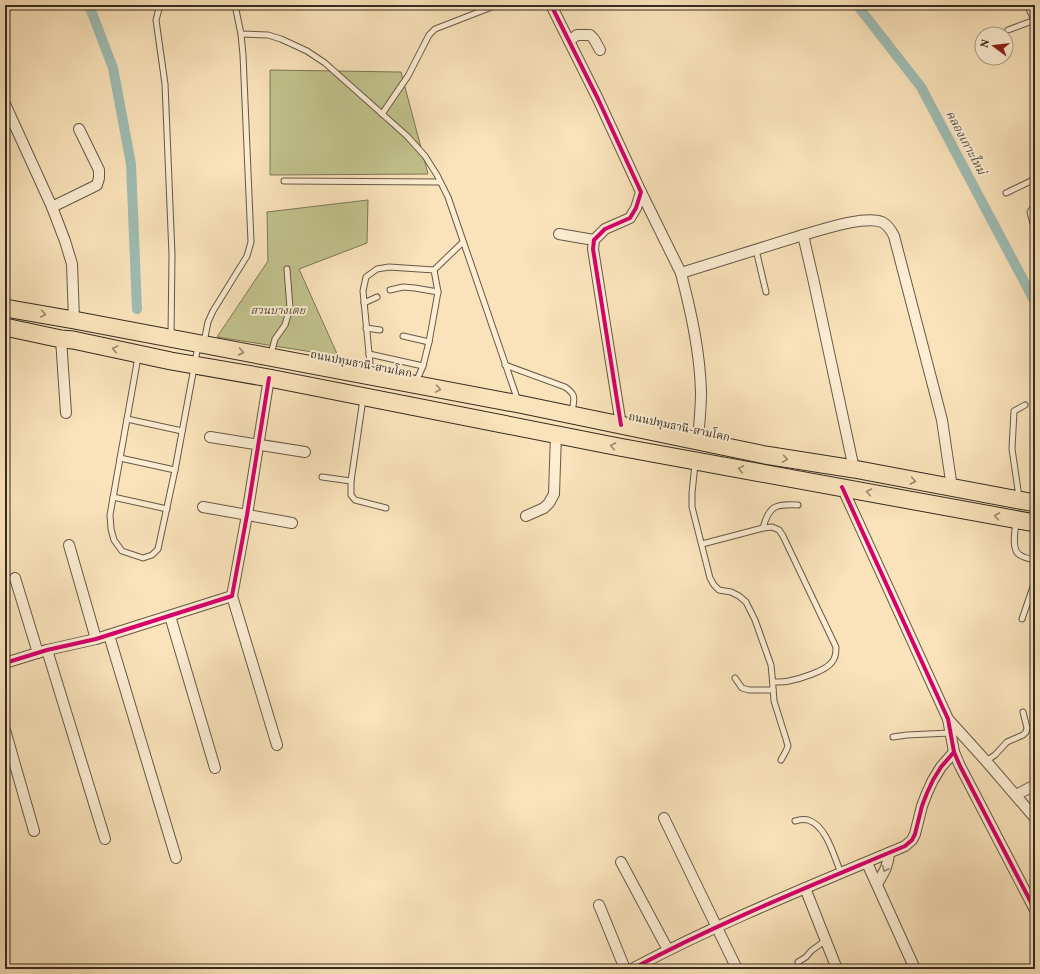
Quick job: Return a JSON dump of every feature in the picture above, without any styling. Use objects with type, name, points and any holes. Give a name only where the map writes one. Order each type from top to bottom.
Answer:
[{"type":"main road","name":"ถนนปทุมธานี-สามโคก","points":[[5,308],[519,404],[765,455],[854,469],[1027,502]]},
{"type":"main road","points":[[5,327],[194,365],[269,378],[696,461],[1035,523]]},
{"type":"street","points":[[550,5],[598,99],[641,192],[681,273],[693,324],[699,364],[701,393],[698,442]]},
{"type":"street","points":[[1030,5],[1035,15]]},
{"type":"street","points":[[568,41],[577,35],[590,35],[600,50]]},
{"type":"street","points":[[5,104],[52,207],[65,241],[72,264],[74,320]]},
{"type":"street","points":[[52,207],[97,185],[99,170],[79,129]]},
{"type":"street","points":[[621,425],[593,249],[594,240],[605,229],[630,218],[636,208],[641,192]]},
{"type":"street","points":[[681,273],[846,224],[868,220],[881,222],[889,227],[894,236],[942,420],[952,488]]},
{"type":"street","points":[[558,234],[594,240]]},
{"type":"street","points":[[803,236],[854,469]]},
{"type":"street","points":[[61,338],[66,413]]},
{"type":"street","points":[[269,378],[247,515],[232,596],[278,745]]},
{"type":"street","points":[[526,516],[544,508],[554,494],[556,434]]},
{"type":"street","points":[[210,437],[305,452]]},
{"type":"street","points":[[842,487],[948,719],[954,752],[960,766],[1035,910]]},
{"type":"street","points":[[203,507],[292,523]]},
{"type":"street","points":[[69,545],[96,639]]},
{"type":"street","points":[[15,578],[42,652],[105,839]]},
{"type":"street","points":[[5,663],[42,652],[96,639],[232,596]]},
{"type":"street","points":[[170,616],[215,768]]},
{"type":"street","points":[[109,635],[176,858]]},
{"type":"street","points":[[948,719],[1035,818]]},
{"type":"street","points":[[5,730],[34,831]]},
{"type":"street","points":[[632,969],[716,927],[905,846],[912,840],[915,834],[927,793],[941,767],[954,752]]},
{"type":"street","points":[[1016,795],[1035,785]]},
{"type":"street","points":[[664,818],[737,969]]},
{"type":"street","points":[[877,884],[885,871],[889,853]]},
{"type":"street","points":[[621,862],[668,950]]},
{"type":"street","points":[[867,863],[915,969]]},
{"type":"street","points":[[805,888],[837,969]]},
{"type":"street","points":[[599,905],[625,969]]},
{"type":"lane","points":[[160,5],[156,20],[165,84],[172,255],[171,338]]},
{"type":"lane","points":[[139,354],[110,515],[111,529],[114,540],[122,551],[143,558],[152,555],[158,549],[175,470],[194,365],[208,322],[213,311],[247,256],[251,242],[241,34],[235,5]]},
{"type":"lane","points":[[382,114],[408,76],[429,35],[435,29],[498,5]]},
{"type":"lane","points":[[1014,28],[1035,20]]},
{"type":"lane","points":[[241,34],[268,35],[281,39],[307,51],[325,63],[408,136],[426,156],[448,198],[519,404]]},
{"type":"lane","points":[[1006,193],[1035,179]]},
{"type":"lane","points":[[284,181],[440,182]]},
{"type":"lane","points":[[1035,205],[1030,212],[1035,231]]},
{"type":"lane","points":[[371,377],[362,292],[366,277],[377,269],[389,266],[434,270],[463,242]]},
{"type":"lane","points":[[756,250],[766,292]]},
{"type":"lane","points":[[271,357],[275,339],[285,325],[290,308],[287,269]]},
{"type":"lane","points":[[415,385],[423,366],[429,342],[438,292],[434,270]]},
{"type":"lane","points":[[390,290],[403,287],[438,292]]},
{"type":"lane","points":[[364,303],[376,297]]},
{"type":"lane","points":[[366,328],[380,330]]},
{"type":"lane","points":[[403,336],[429,342]]},
{"type":"lane","points":[[369,354],[423,366]]},
{"type":"lane","points":[[505,365],[565,387],[572,392],[574,397],[572,415]]},
{"type":"lane","points":[[363,396],[351,481],[351,495],[355,500],[386,508]]},
{"type":"lane","points":[[1025,405],[1014,411],[1012,449],[1027,502]]},
{"type":"lane","points":[[127,420],[182,431]]},
{"type":"lane","points":[[120,458],[175,470]]},
{"type":"lane","points":[[696,461],[692,493],[692,507],[710,578],[719,590],[731,592],[740,596],[746,602],[755,620],[771,665],[774,701],[788,746],[781,760]]},
{"type":"lane","points":[[322,477],[351,481]]},
{"type":"lane","points":[[113,497],[167,509]]},
{"type":"lane","points":[[763,528],[769,511],[784,504],[798,504]]},
{"type":"lane","points":[[1016,520],[1014,547],[1016,552],[1019,555],[1035,560]]},
{"type":"lane","points":[[702,544],[772,527],[778,530],[783,536],[836,647],[835,656],[832,662],[824,669],[797,679],[773,682]]},
{"type":"lane","points":[[1022,620],[1035,581]]},
{"type":"lane","points":[[735,678],[742,688],[749,690],[773,690]]},
{"type":"lane","points":[[986,761],[995,755],[1007,742],[1026,732],[1027,728],[1023,712]]},
{"type":"lane","points":[[893,737],[907,735],[950,734]]},
{"type":"lane","points":[[795,821],[807,820],[814,823],[821,829],[829,843],[841,874]]},
{"type":"lane","points":[[798,962],[826,940]]},
{"type":"green space","points":[[270,70],[401,72],[428,174],[270,175]]},
{"type":"green space","name":"สวนบางเตย","points":[[368,200],[367,243],[299,269],[338,356],[217,337],[268,261],[267,212]]},
{"type":"waterway","points":[[89,5],[113,68],[131,164],[137,309]]},
{"type":"waterway","name":"คลองเกาะใหม่","points":[[857,5],[921,87],[1035,302]]},
{"type":"cycle path","points":[[551,5],[598,99],[641,192],[636,208],[630,218],[605,229],[594,240],[593,249],[621,425]]},
{"type":"cycle path","points":[[5,663],[47,650],[96,639],[232,596],[247,515],[269,378]]},
{"type":"cycle path","points":[[842,487],[948,719],[954,752],[960,766],[1035,910]]},
{"type":"cycle path","points":[[632,969],[699,935],[905,846],[912,840],[915,834],[922,806],[933,780],[941,767],[954,752]]}]
